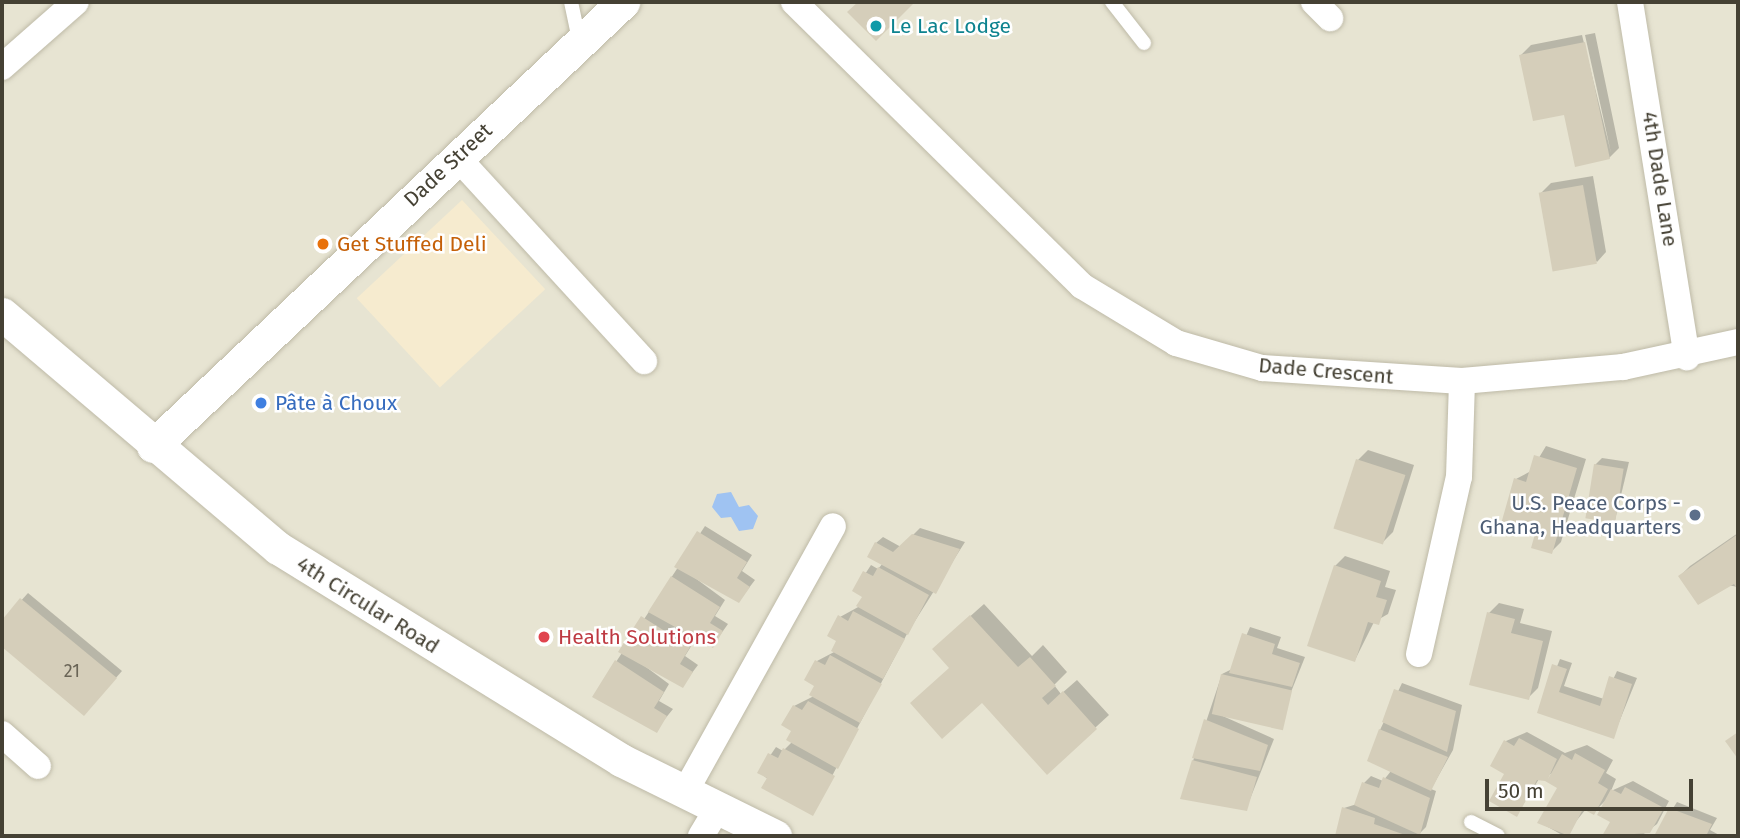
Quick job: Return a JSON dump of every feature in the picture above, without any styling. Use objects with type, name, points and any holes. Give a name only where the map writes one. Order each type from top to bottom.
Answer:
[{"type":"street","points":[[2,66],[76,2]]},
{"type":"street","name":"Dade Street","points":[[153,446],[623,2]]},
{"type":"street","name":"Dade Crescent","points":[[794,2],[1082,286],[1176,343],[1262,368],[1462,382],[1687,357],[1738,342]]},
{"type":"street","name":"4th Dade Lane","points":[[1630,2],[1687,357]]},
{"type":"street","points":[[457,157],[644,360]]},
{"type":"street","name":"4th Circular Road","points":[[2,313],[153,446],[278,548],[514,697],[685,792],[775,836]]},
{"type":"street","points":[[1419,654],[1459,477],[1462,382]]},
{"type":"street","points":[[685,792],[833,526]]},
{"type":"street","points":[[2,734],[38,766]]},
{"type":"street","points":[[701,836],[718,808]]},
{"type":"lane","points":[[570,2],[580,42]]},
{"type":"lane","points":[[1111,2],[1144,43]]},
{"type":"lane","points":[[1471,822],[1498,836]]},
{"type":"shaded area","points":[[2,2],[1738,2],[1738,836],[2,836]]},
{"type":"shaded area","points":[[462,200],[545,289],[440,387],[357,298]]},
{"type":"water","points":[[731,492],[739,507],[749,505],[758,516],[753,529],[739,531],[731,517],[721,518],[712,507],[717,494]]},
{"type":"building","name":"Le Lac Lodge","points":[[858,2],[915,2],[876,41],[847,12]]},
{"type":"building","points":[[1585,42],[1610,159],[1575,167],[1564,115],[1533,121],[1519,55]]},
{"type":"building","points":[[1583,185],[1597,264],[1553,272],[1539,193]]},
{"type":"building","points":[[1534,455],[1577,468],[1552,554],[1531,548],[1535,534],[1501,524],[1514,478],[1526,482]]},
{"type":"building","points":[[1356,459],[1405,475],[1383,544],[1333,528]]},
{"type":"building","points":[[1594,464],[1624,469],[1615,523],[1585,518]]},
{"type":"building","points":[[697,531],[747,562],[737,578],[750,587],[739,603],[674,567]]},
{"type":"building","points":[[912,534],[960,549],[936,594],[867,557],[875,542],[893,552]]},
{"type":"building","points":[[1738,534],[1738,590],[1734,584],[1698,605],[1678,576]]},
{"type":"building","points":[[1334,565],[1381,581],[1376,597],[1387,600],[1379,625],[1368,622],[1355,662],[1307,646]]},
{"type":"building","points":[[878,567],[929,595],[908,635],[856,606],[862,597],[852,591],[863,571],[873,576]]},
{"type":"building","points":[[671,576],[720,607],[710,623],[723,631],[713,648],[648,612]]},
{"type":"building","points":[[20,598],[117,678],[84,716],[2,647],[2,620]]},
{"type":"building","points":[[853,611],[905,639],[883,679],[831,651],[836,641],[827,636],[838,615],[848,621]]},
{"type":"building","points":[[1487,612],[1515,619],[1511,633],[1543,641],[1529,700],[1469,685]]},
{"type":"building","points":[[970,615],[1018,667],[1030,657],[1056,686],[1042,698],[1048,705],[1063,691],[1097,729],[1047,775],[982,703],[942,739],[910,703],[949,668],[932,649]]},
{"type":"building","points":[[641,616],[690,647],[680,664],[693,672],[683,688],[618,652]]},
{"type":"building","points":[[1242,633],[1275,644],[1272,654],[1300,663],[1292,687],[1229,673]]},
{"type":"building","points":[[830,655],[882,684],[860,723],[809,695],[814,686],[804,680],[815,660],[825,665]]},
{"type":"building","points":[[615,660],[664,692],[654,708],[667,716],[657,733],[592,697]]},
{"type":"building","points":[[1552,664],[1567,669],[1559,692],[1600,706],[1609,676],[1632,684],[1614,739],[1537,713]]},
{"type":"building","points":[[1221,674],[1292,690],[1283,730],[1212,714]]},
{"type":"building","points":[[1394,689],[1456,711],[1447,752],[1382,722]]},
{"type":"building","points":[[808,701],[859,729],[838,769],[786,740],[791,731],[781,725],[793,705],[802,710]]},
{"type":"building","points":[[1204,719],[1268,745],[1260,771],[1192,758]]},
{"type":"building","points":[[1379,729],[1448,757],[1431,791],[1367,761]]},
{"type":"building","points":[[1738,732],[1738,759],[1725,741]]},
{"type":"building","points":[[1519,738],[1557,759],[1548,779],[1562,754],[1572,760],[1575,753],[1605,770],[1598,783],[1608,789],[1594,815],[1583,809],[1569,836],[1537,823],[1557,788],[1545,781],[1537,780],[1517,817],[1489,801],[1504,774],[1490,766],[1504,740],[1514,746]]},
{"type":"building","points":[[783,748],[835,776],[813,816],[761,788],[767,778],[757,773],[768,753],[778,758]]},
{"type":"building","points":[[1192,760],[1257,777],[1247,811],[1180,799]]},
{"type":"building","points":[[1383,777],[1430,798],[1420,835],[1354,805],[1362,782],[1379,788]]},
{"type":"building","points":[[1625,787],[1664,808],[1650,833],[1602,836],[1610,822],[1597,815],[1611,789],[1621,794]]},
{"type":"building","points":[[1342,807],[1375,818],[1374,824],[1408,836],[1335,836]]},
{"type":"building","points":[[1669,808],[1712,824],[1706,836],[1654,836]]},
{"type":"place","name":"Le Lac Lodge","points":[[876,26]]},
{"type":"place","name":"Get Stuffed Deli","points":[[323,244]]},
{"type":"place","name":"Pâte à Choux","points":[[261,403]]},
{"type":"place","name":"U.S. Peace Corps - Ghana, Headquarters","points":[[1695,515]]},
{"type":"place","name":"Health Solutions","points":[[544,637]]}]
